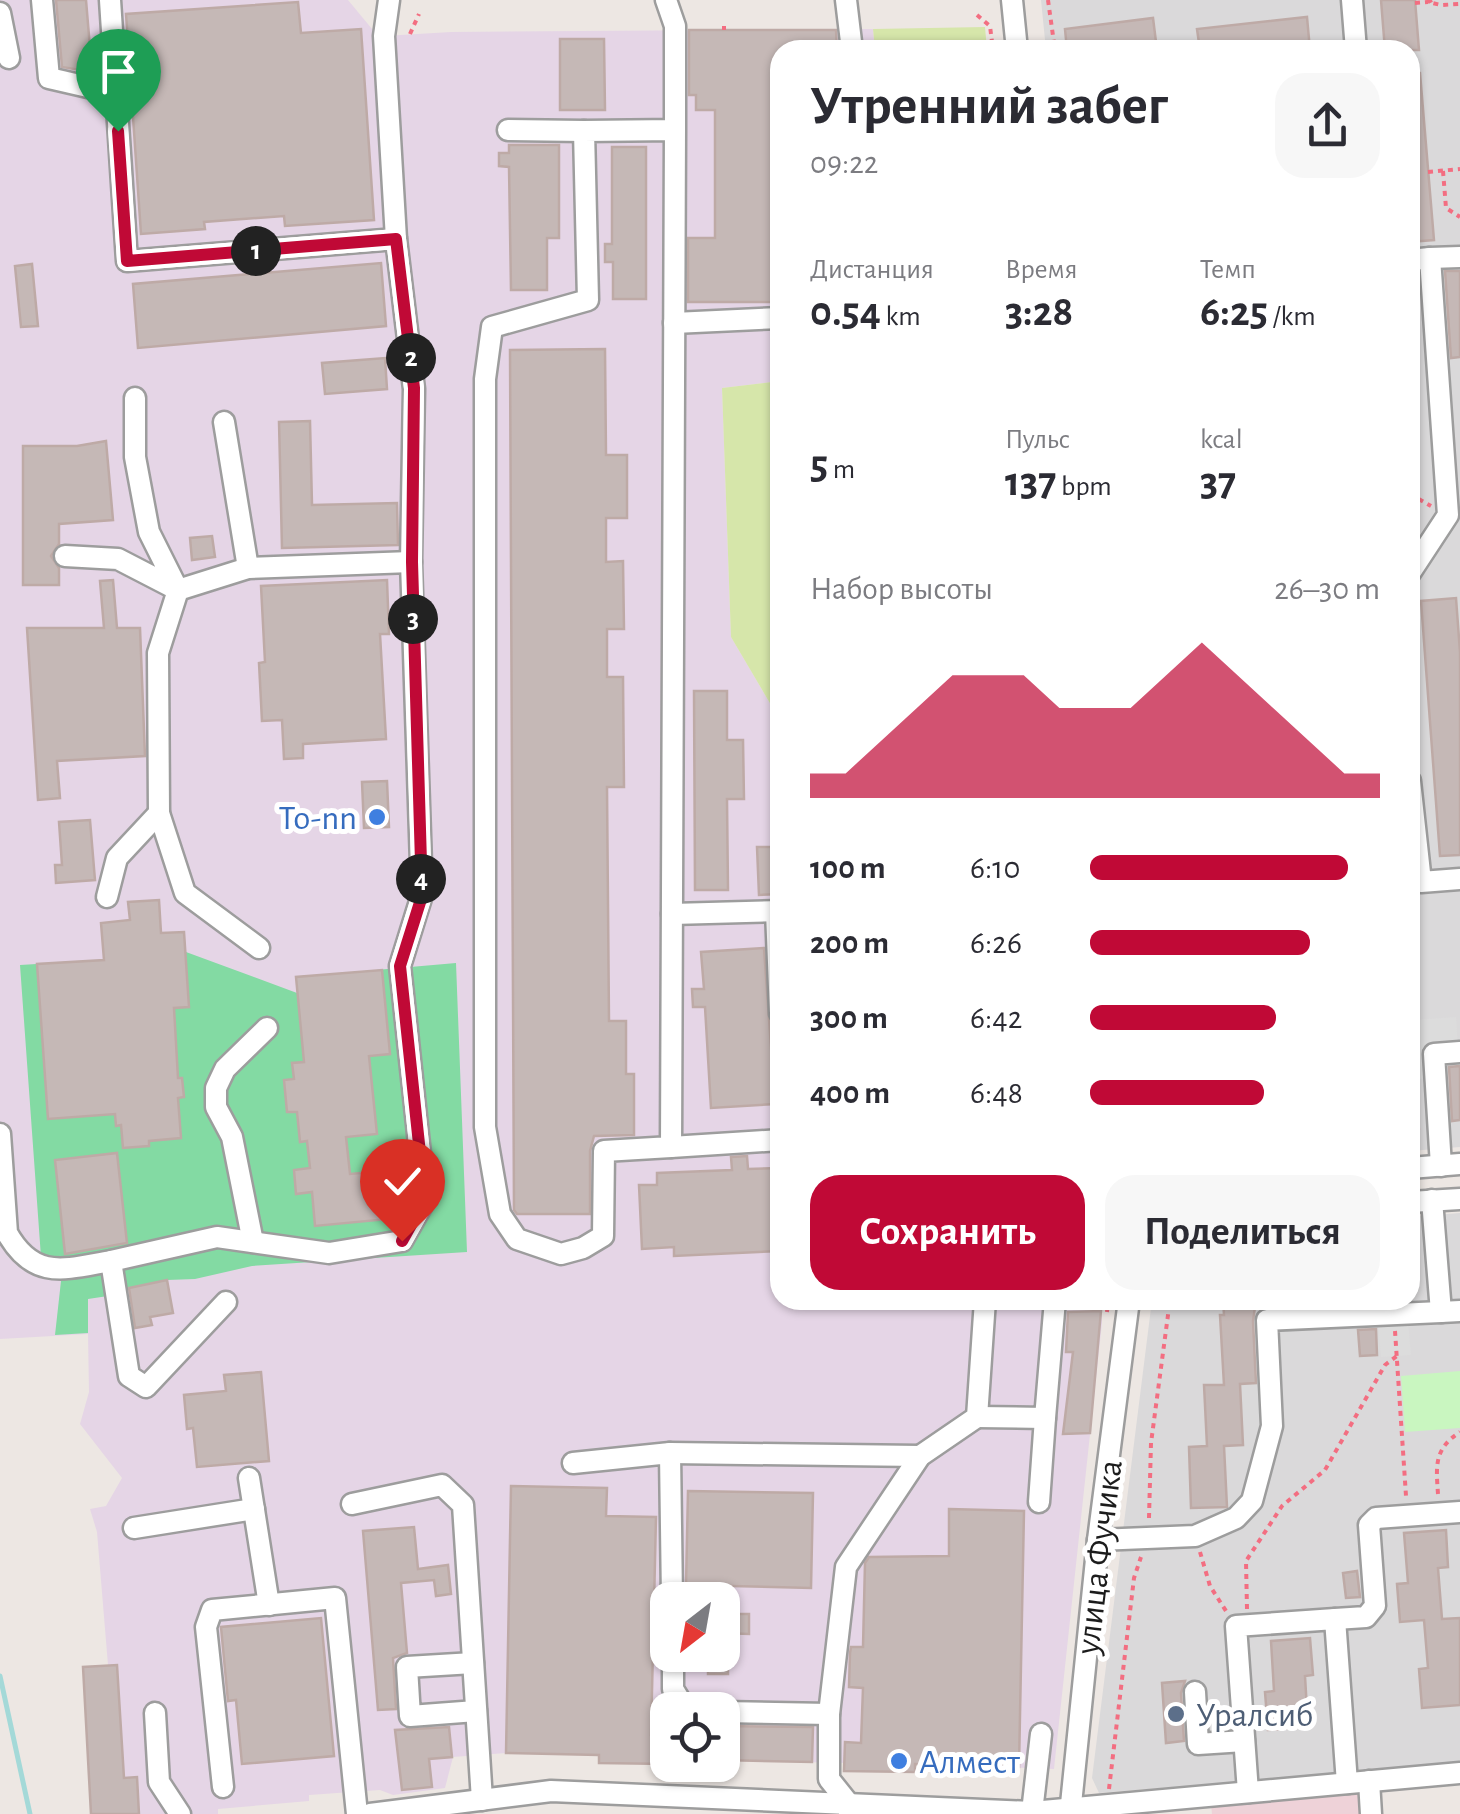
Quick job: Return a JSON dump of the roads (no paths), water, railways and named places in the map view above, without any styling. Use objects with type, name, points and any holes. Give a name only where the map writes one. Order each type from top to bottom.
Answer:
[{"type":"street","points":[[42,0],[49,78],[88,87]]},
{"type":"street","points":[[110,0],[127,261],[396,239]]},
{"type":"street","points":[[0,1134],[7,1233],[14,1246],[41,1267],[58,1270],[217,1237],[329,1253],[402,1241],[425,1200],[400,966],[422,896],[412,562],[414,388],[396,239],[384,36],[390,0]]},
{"type":"street","points":[[666,0],[675,26],[672,1147]]},
{"type":"street","points":[[846,0],[851,40]]},
{"type":"street","points":[[1012,0],[1016,40]]},
{"type":"street","points":[[1352,0],[1355,40]]},
{"type":"street","points":[[0,14],[9,58]]},
{"type":"street","points":[[508,130],[675,130]]},
{"type":"street","points":[[584,131],[588,300],[492,327],[485,379],[485,1127],[500,1214],[517,1239],[561,1254],[583,1248],[602,1236],[604,1152],[770,1141]]},
{"type":"street","points":[[1420,560],[1454,515],[1420,259],[1460,256]]},
{"type":"street","points":[[674,323],[770,318]]},
{"type":"street","points":[[134,398],[134,457],[148,532],[178,590],[158,653],[160,813],[185,893],[259,948]]},
{"type":"street","points":[[224,422],[248,568]]},
{"type":"street","points":[[66,556],[118,559],[178,590],[248,568],[412,562]]},
{"type":"street","points":[[107,897],[117,858],[160,813]]},
{"type":"street","points":[[1420,873],[1421,882],[1460,880]]},
{"type":"street","points":[[672,914],[770,911]]},
{"type":"street","points":[[253,1242],[232,1138],[216,1107],[216,1088],[225,1070],[267,1028]]},
{"type":"street","points":[[1420,1167],[1450,1165],[1434,1054],[1460,1052]]},
{"type":"street","points":[[1420,1201],[1460,1198]]},
{"type":"street","points":[[1098,1540],[1195,1536],[1236,1518],[1252,1501],[1272,1426],[1267,1320],[1451,1312],[1432,1200]]},
{"type":"street","points":[[111,1261],[128,1376],[146,1388],[226,1302]]},
{"type":"street","points":[[976,1416],[984,1310]]},
{"type":"street","points":[[1039,1502],[1053,1310]]},
{"type":"street","name":"улица Фучика","points":[[1070,1810],[1127,1310]]},
{"type":"street","points":[[849,1809],[829,1779],[829,1714],[846,1567],[920,1456],[976,1416],[1046,1418]]},
{"type":"street","points":[[573,1462],[670,1454],[920,1456]]},
{"type":"street","points":[[670,1454],[672,1582]]},
{"type":"street","points":[[249,1478],[269,1604]]},
{"type":"street","points":[[352,1504],[442,1485],[464,1505],[482,1800]]},
{"type":"street","points":[[134,1528],[254,1509]]},
{"type":"street","points":[[1248,1792],[1236,1626],[1366,1617],[1375,1606],[1369,1526],[1376,1518],[1450,1513]]},
{"type":"street","points":[[223,1787],[206,1626],[212,1610],[335,1598],[357,1814]]},
{"type":"street","points":[[1334,1619],[1346,1783]]},
{"type":"street","points":[[473,1663],[406,1668],[410,1716],[476,1712]]},
{"type":"street","points":[[1195,1692],[1198,1744],[1244,1741]]},
{"type":"street","points":[[740,1712],[829,1714]]},
{"type":"street","points":[[155,1713],[159,1782],[180,1814]]},
{"type":"street","points":[[1032,1812],[1041,1734]]},
{"type":"street","points":[[370,1814],[460,1808],[482,1800],[551,1791],[849,1809],[1032,1812],[1202,1805],[1248,1792],[1460,1773]]},
{"type":"street","points":[[1369,1781],[1372,1814]]},
{"type":"waterway","points":[[0,1676],[30,1814]]},
{"type":"place","name":"To-nn","points":[[377,817]]},
{"type":"place","name":"Уралсиб","points":[[1176,1714]]},
{"type":"place","name":"Алмест","points":[[899,1761]]}]
